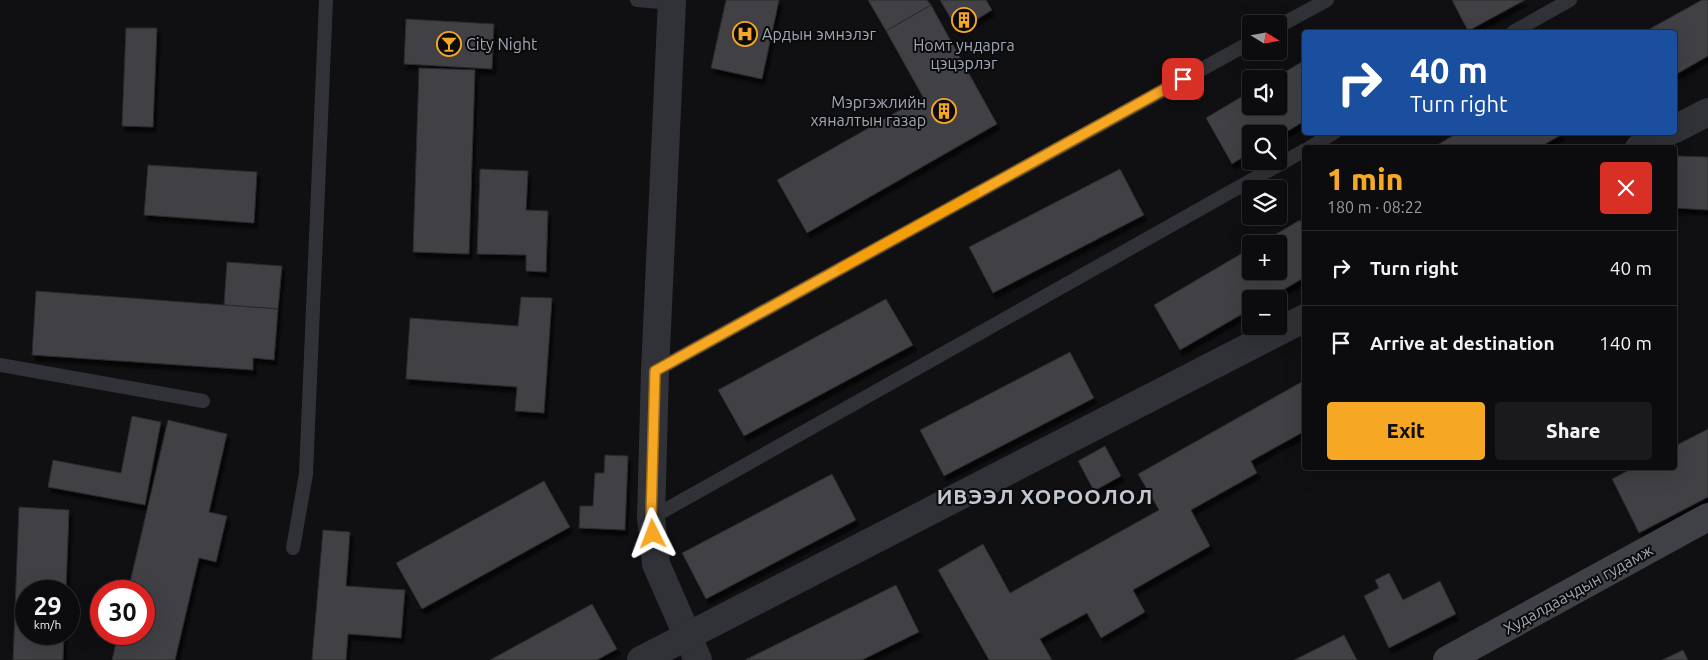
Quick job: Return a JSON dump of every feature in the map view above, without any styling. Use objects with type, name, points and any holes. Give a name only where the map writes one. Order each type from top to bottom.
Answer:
[{"type":"main road","name":"Худалдаачдын гудамж","points":[[1450,659],[1708,518]]},
{"type":"street","points":[[672,1],[655,371],[651,518],[656,564],[698,660]]},
{"type":"street","points":[[1677,128],[1708,112]]},
{"type":"street","points":[[1644,145],[1663,135]]},
{"type":"street","points":[[641,660],[688,634],[1302,320]]},
{"type":"lane","points":[[293,548],[306,474],[326,0]]},
{"type":"lane","points":[[637,0],[672,1]]},
{"type":"lane","points":[[1288,21],[1326,0]]},
{"type":"lane","points":[[1517,30],[1570,0]]},
{"type":"lane","points":[[655,371],[1242,47]]},
{"type":"lane","points":[[1314,145],[1331,135]]},
{"type":"lane","points":[[651,518],[1302,152]]},
{"type":"lane","points":[[0,365],[203,401]]},
{"type":"building","name":"Ардын эмнэлэг","points":[[726,0],[779,0],[762,79],[711,68]]},
{"type":"building","points":[[868,0],[927,0],[931,5],[886,31]]},
{"type":"building","name":"Номт ундарга цэцэрлэг","points":[[940,0],[986,0],[992,10],[958,31]]},
{"type":"building","points":[[1452,0],[1525,0],[1470,30],[1467,30]]},
{"type":"building","points":[[1702,0],[1708,0],[1708,56],[1677,74],[1677,30],[1648,30]]},
{"type":"building","name":"Мэргэжлийн хяналтын газар","points":[[931,5],[997,124],[807,233],[777,180],[923,97],[886,31]]},
{"type":"building","name":"City Night","points":[[406,19],[494,24],[492,69],[404,64]]},
{"type":"building","points":[[126,28],[157,28],[153,127],[122,126]]},
{"type":"building","points":[[1302,62],[1302,123],[1287,131],[1287,125],[1242,125],[1242,158],[1232,164],[1206,118],[1242,96],[1242,115],[1287,115],[1287,71]]},
{"type":"building","points":[[419,68],[475,70],[469,254],[413,252]]},
{"type":"building","points":[[1454,135],[1561,135],[1543,145],[1437,145]]},
{"type":"building","points":[[1677,156],[1708,157],[1708,210],[1677,208]]},
{"type":"building","points":[[148,165],[257,172],[254,223],[144,215]]},
{"type":"building","points":[[480,169],[528,171],[526,210],[548,211],[546,272],[526,271],[526,255],[477,254]]},
{"type":"building","points":[[1120,169],[1144,215],[993,293],[969,247]]},
{"type":"building","points":[[1300,220],[1302,223],[1302,279],[1283,290],[1242,290],[1242,314],[1180,350],[1154,305],[1242,253],[1242,280],[1287,280],[1287,235],[1274,235]]},
{"type":"building","points":[[227,262],[282,266],[278,309],[224,305]]},
{"type":"building","points":[[36,291],[278,309],[274,360],[253,358],[253,370],[32,355]]},
{"type":"building","points":[[521,297],[552,298],[544,413],[515,411],[517,387],[406,379],[410,318],[518,326]]},
{"type":"building","points":[[886,299],[913,345],[744,436],[718,390]]},
{"type":"building","points":[[1070,352],[1094,398],[944,476],[920,430]]},
{"type":"building","points":[[1302,382],[1302,433],[1251,461],[1257,473],[1191,510],[1210,546],[1133,590],[1145,612],[1101,638],[1087,613],[1040,639],[1052,660],[989,660],[938,570],[983,544],[1010,593],[1159,510],[1138,474]]},
{"type":"building","points":[[132,416],[161,422],[145,505],[48,487],[53,460],[121,473]]},
{"type":"building","points":[[168,420],[227,434],[209,512],[227,516],[216,562],[199,558],[175,660],[112,660],[115,645],[155,645],[155,580],[131,580]]},
{"type":"building","points":[[1708,429],[1708,497],[1639,533],[1612,479],[1629,470],[1677,470],[1677,445]]},
{"type":"building","points":[[1105,446],[1121,476],[1094,491],[1078,461]]},
{"type":"building","points":[[605,455],[628,456],[625,530],[579,528],[580,506],[593,506],[595,473],[604,473]]},
{"type":"building","points":[[832,474],[856,520],[706,599],[682,553]]},
{"type":"building","points":[[544,481],[570,527],[422,609],[396,563]]},
{"type":"building","points":[[19,507],[69,510],[66,580],[16,580]]},
{"type":"building","points":[[323,530],[350,532],[346,586],[405,590],[401,638],[348,634],[346,660],[312,660]]},
{"type":"building","points":[[1389,573],[1403,600],[1440,581],[1456,614],[1389,648],[1364,596],[1379,588],[1375,580]]},
{"type":"building","points":[[896,585],[919,632],[862,660],[745,660]]},
{"type":"building","points":[[592,604],[617,649],[597,660],[490,660]]},
{"type":"building","points":[[15,609],[15,645],[64,645],[63,660],[13,660]]},
{"type":"building","points":[[1344,635],[1357,660],[1294,660]]},
{"type":"building","points":[[1683,650],[1688,660],[1662,660]]},
{"type":"slow traffic","points":[[841,268],[975,194]]},
{"type":"place","name":"Номт ундарга цэцэрлэг","points":[[964,20]]},
{"type":"place","name":"Ардын эмнэлэг","points":[[745,34]]},
{"type":"place","name":"City Night","points":[[449,44]]},
{"type":"place","name":"Мэргэжлийн хяналтын газар","points":[[944,111]]},
{"type":"district","name":"ИВЭЭЛ ХОРООЛОЛ","points":[[1045,497]]},
{"type":"route","points":[[653,534],[651,518],[655,371],[1183,79]]}]
